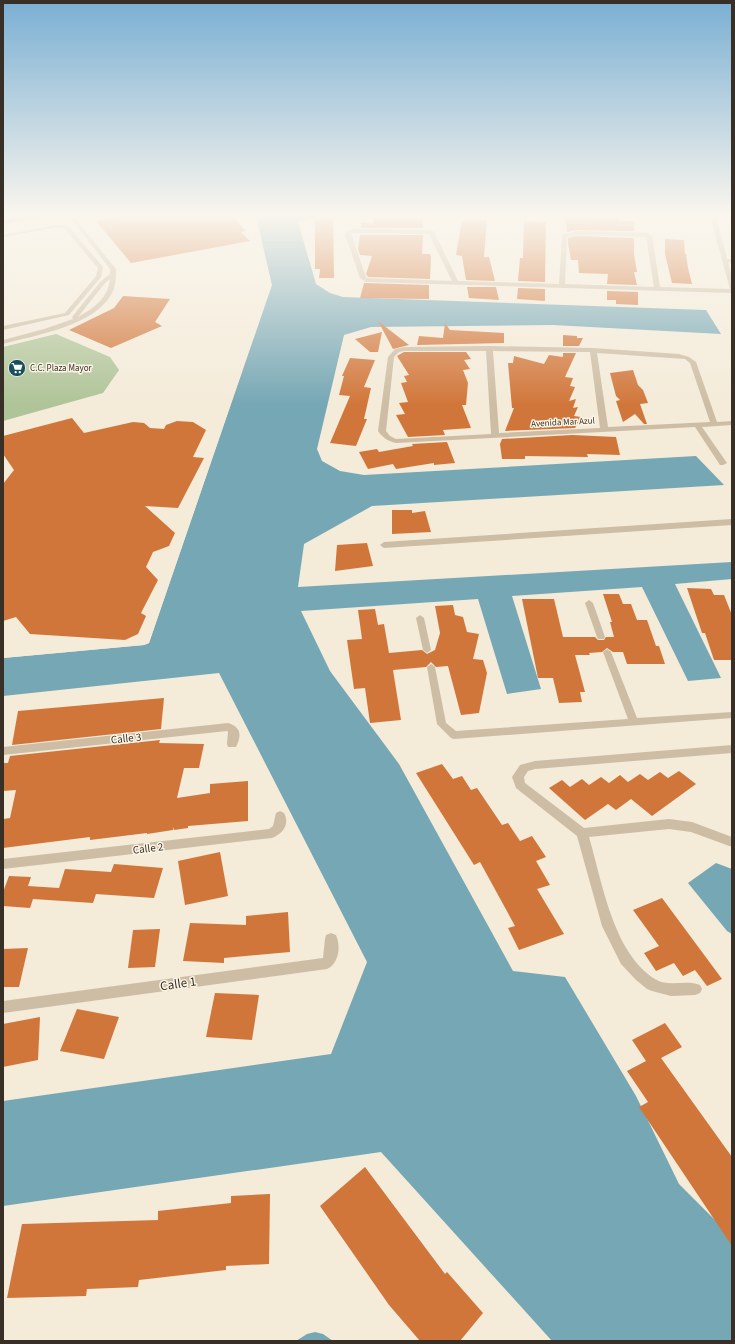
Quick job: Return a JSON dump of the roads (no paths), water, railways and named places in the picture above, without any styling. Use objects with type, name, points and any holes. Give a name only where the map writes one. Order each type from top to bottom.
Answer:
[{"type":"street","points":[[364,279],[366,280],[732,291]]},
{"type":"street","points":[[454,279],[456,283]]},
{"type":"street","points":[[562,279],[562,285]]},
{"type":"street","points":[[655,279],[657,289]]},
{"type":"street","points":[[495,436],[489,348],[594,350],[680,356],[692,362],[714,424]]},
{"type":"street","name":"Avenida Mar Azul","points":[[489,348],[404,349],[393,354],[382,431],[389,439],[396,441],[732,423]]},
{"type":"street","points":[[594,350],[604,429]]},
{"type":"street","points":[[697,425],[723,463]]},
{"type":"street","points":[[384,545],[732,522]]},
{"type":"street","name":"Calle 3","points":[[3,751],[228,727],[234,730],[232,744]]},
{"type":"street","points":[[695,989],[671,990],[652,985],[626,960],[608,926],[582,833],[520,785],[518,777],[524,768],[535,765],[732,749]]},
{"type":"street","name":"Calle 2","points":[[3,864],[272,833],[279,828],[280,816]]},
{"type":"street","points":[[582,833],[669,824],[692,827],[732,842]]},
{"type":"street","name":"Calle 1","points":[[3,1007],[327,963],[331,958],[331,939]]},
{"type":"lane","points":[[3,328],[68,313],[97,279]]},
{"type":"lane","points":[[70,322],[107,279]]},
{"type":"lane","points":[[3,342],[70,322],[99,306],[110,293],[112,279]]},
{"type":"lane","points":[[3,338],[30,334]]},
{"type":"lane","points":[[589,603],[601,637]]},
{"type":"lane","points":[[420,618],[428,650]]},
{"type":"lane","points":[[608,652],[633,721]]},
{"type":"lane","points":[[431,667],[442,724],[454,735],[732,715]]},
{"type":"water","points":[[271,279],[314,279],[316,284],[330,293],[343,297],[706,310],[721,334],[553,325],[371,327],[344,335],[317,449],[322,461],[340,471],[364,475],[696,456],[724,485],[372,506],[304,544],[298,587],[732,562],[732,579],[675,584],[721,678],[688,681],[642,587],[512,596],[541,689],[507,694],[478,599],[301,611],[330,671],[399,764],[513,971],[565,977],[636,1096],[679,1184],[732,1237],[732,1341],[552,1341],[381,1152],[3,1206],[3,1101],[331,1054],[367,962],[219,673],[3,696],[3,658],[144,645],[149,643],[272,285]]},
{"type":"water","points":[[716,863],[732,869],[732,934],[727,931],[688,883]]},
{"type":"water","points":[[315,1332],[323,1334],[333,1341],[296,1341],[307,1334]]},
{"type":"place","name":"C.C. Plaza Mayor","points":[[17,368]]}]
